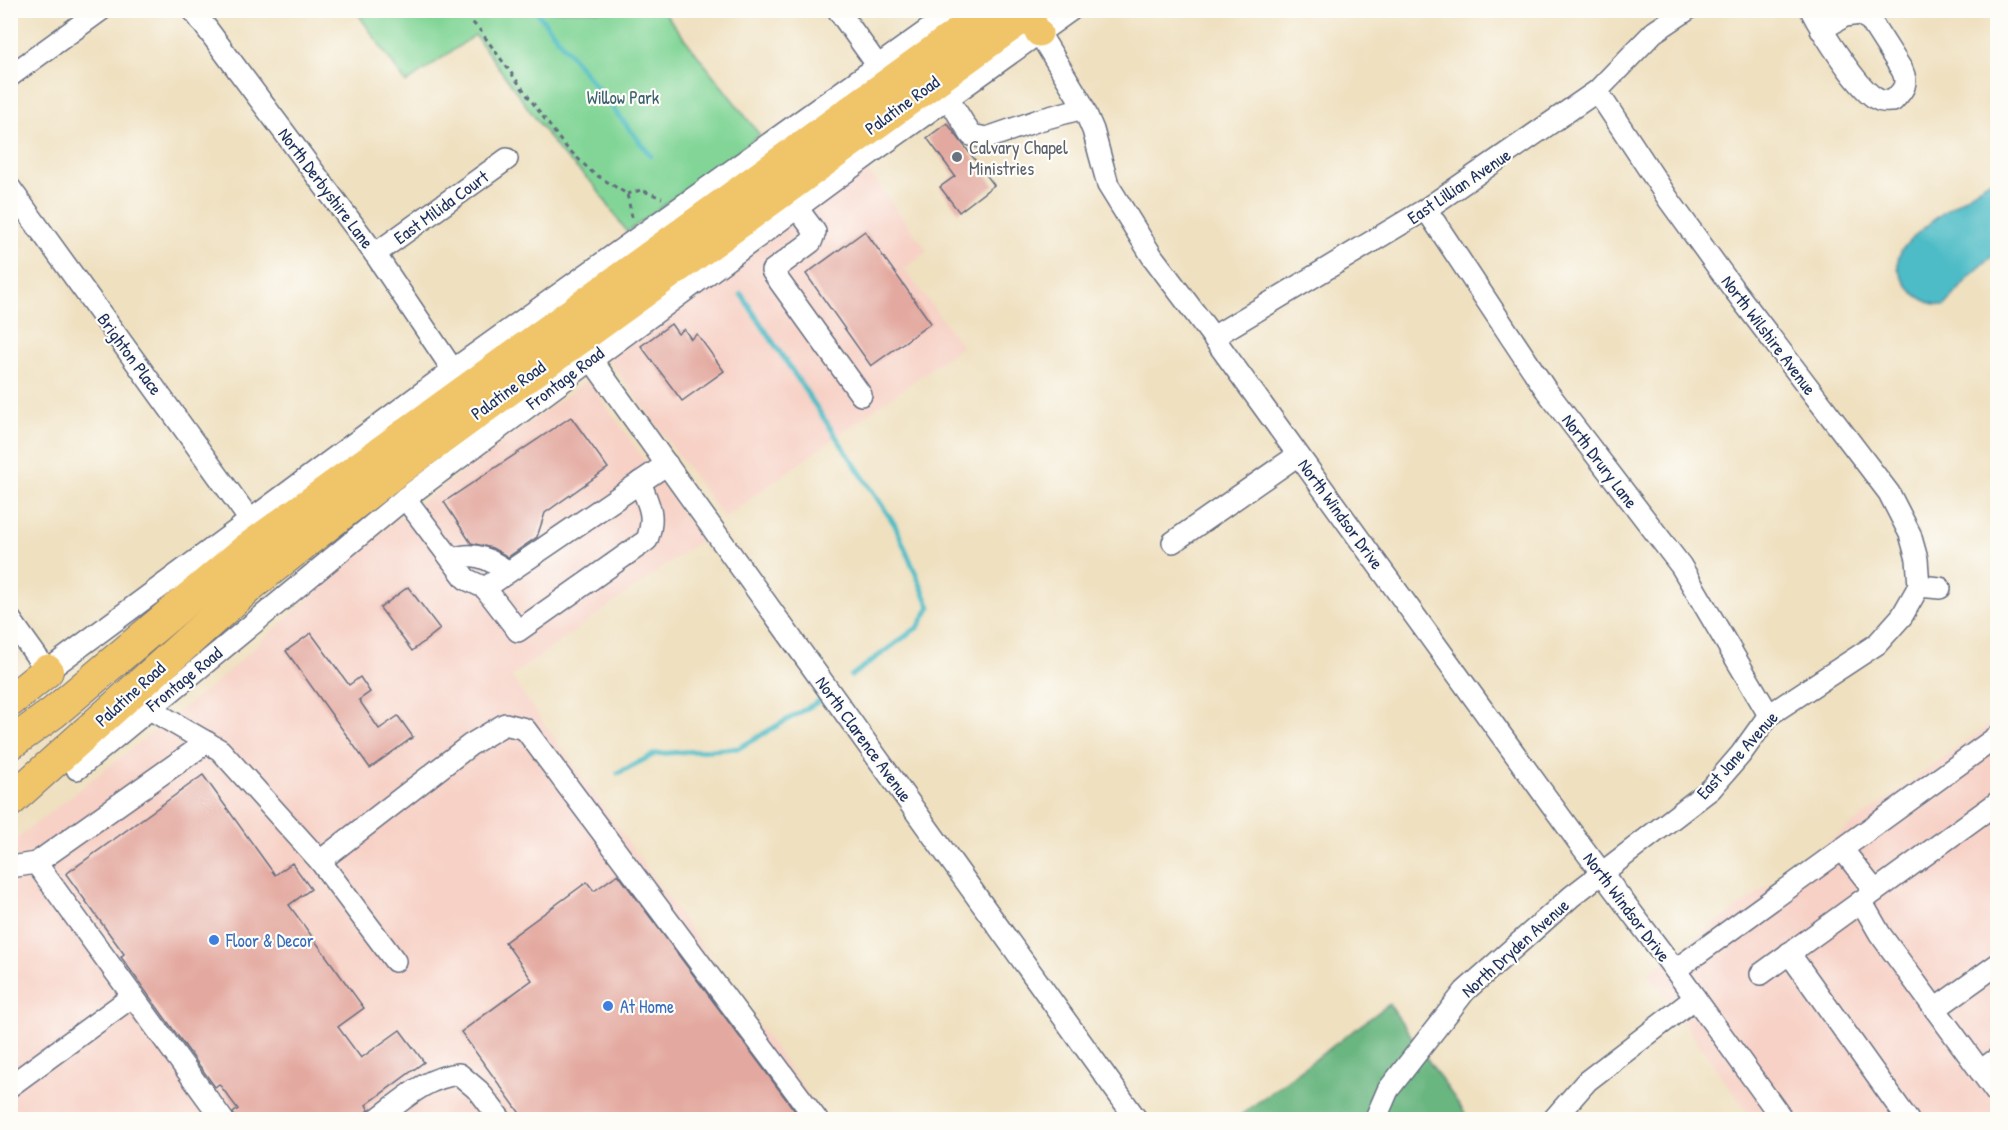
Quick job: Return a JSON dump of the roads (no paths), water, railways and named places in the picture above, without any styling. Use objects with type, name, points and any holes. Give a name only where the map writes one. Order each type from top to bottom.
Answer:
[{"type":"highway","name":"Palatine Road","points":[[10,744],[53,713],[246,550],[991,10]]},
{"type":"highway","name":"Palatine Road","points":[[10,801],[251,585],[392,474],[1030,17]]},
{"type":"highway","points":[[10,701],[47,671]]},
{"type":"highway","points":[[10,820],[77,769]]},
{"type":"street","points":[[10,76],[100,10]]},
{"type":"street","name":"North Derbyshire Lane","points":[[193,10],[375,254],[453,370]]},
{"type":"street","points":[[838,10],[878,66]]},
{"type":"street","points":[[10,619],[47,671],[453,370],[956,10]]},
{"type":"street","name":"Frontage Road","points":[[77,769],[148,708],[405,498],[948,98],[1030,17],[1071,10]]},
{"type":"street","name":"East Lillian Avenue","points":[[1213,337],[1426,209],[1597,91],[1654,32],[1688,10]]},
{"type":"street","points":[[1811,10],[1821,30]]},
{"type":"street","name":"North Windsor Drive","points":[[1030,17],[1083,108],[1093,130],[1108,185],[1152,256],[1783,1119]]},
{"type":"street","name":"North Wilshire Avenue","points":[[1597,91],[1683,220],[1889,493],[1910,534],[1917,559],[1919,586]]},
{"type":"street","points":[[948,98],[971,135],[987,138],[1083,108]]},
{"type":"street","name":"East Milida Court","points":[[375,254],[507,159]]},
{"type":"street","name":"Brighton Place","points":[[10,188],[249,520]]},
{"type":"street","points":[[797,208],[815,232],[811,242],[772,271],[861,395]]},
{"type":"street","name":"North Drury Lane","points":[[1426,209],[1546,390],[1681,566],[1769,715]]},
{"type":"street","name":"North Clarence Avenue","points":[[591,359],[1137,1119]]},
{"type":"street","points":[[1173,542],[1298,455]]},
{"type":"street","points":[[485,588],[667,464]]},
{"type":"street","points":[[405,498],[465,579],[485,588],[518,631],[648,540],[653,517],[640,482]]},
{"type":"street","points":[[452,560],[471,554],[497,564],[508,572]]},
{"type":"street","points":[[1919,586],[1940,588]]},
{"type":"street","name":"East Jane Avenue","points":[[1602,873],[1711,789],[1741,754],[1769,715],[1877,644],[1902,616],[1919,586]]},
{"type":"street","points":[[148,708],[220,750],[320,861],[395,961]]},
{"type":"street","points":[[320,861],[470,745],[505,724],[525,729],[816,1119]]},
{"type":"street","points":[[1675,970],[1998,736]]},
{"type":"street","points":[[10,867],[36,863],[207,742]]},
{"type":"street","points":[[1761,974],[1998,802]]},
{"type":"street","points":[[1842,849],[1868,896],[1880,934],[1998,1095]]},
{"type":"street","points":[[36,863],[223,1119]]},
{"type":"street","name":"North Dryden Avenue","points":[[1375,1119],[1388,1090],[1465,991],[1572,896],[1602,873]]},
{"type":"street","points":[[1789,953],[1908,1119]]},
{"type":"street","points":[[1935,1009],[1998,964]]},
{"type":"street","points":[[10,1086],[133,996]]},
{"type":"street","points":[[1553,1119],[1587,1081],[1695,998]]},
{"type":"street","points":[[1980,1071],[1998,1058]]},
{"type":"street","points":[[376,1119],[430,1081],[445,1075],[459,1074],[479,1091],[501,1119]]},
{"type":"water","points":[[1997,176],[1997,252],[1970,276],[1945,306],[1923,300],[1910,289],[1898,270],[1900,254],[1905,245],[1928,224]]},
{"type":"waterway","points":[[535,10],[651,156]]},
{"type":"waterway","points":[[741,294],[895,525],[930,607],[918,627],[851,676]]},
{"type":"waterway","points":[[618,773],[655,754],[739,748],[821,700]]},
{"type":"place","name":"Calvary Chapel Ministries","points":[[957,157]]},
{"type":"place","name":"Floor & Decor","points":[[214,940]]},
{"type":"place","name":"At Home","points":[[608,1006]]},
{"type":"park label","name":"Willow Park","points":[[623,97]]}]
